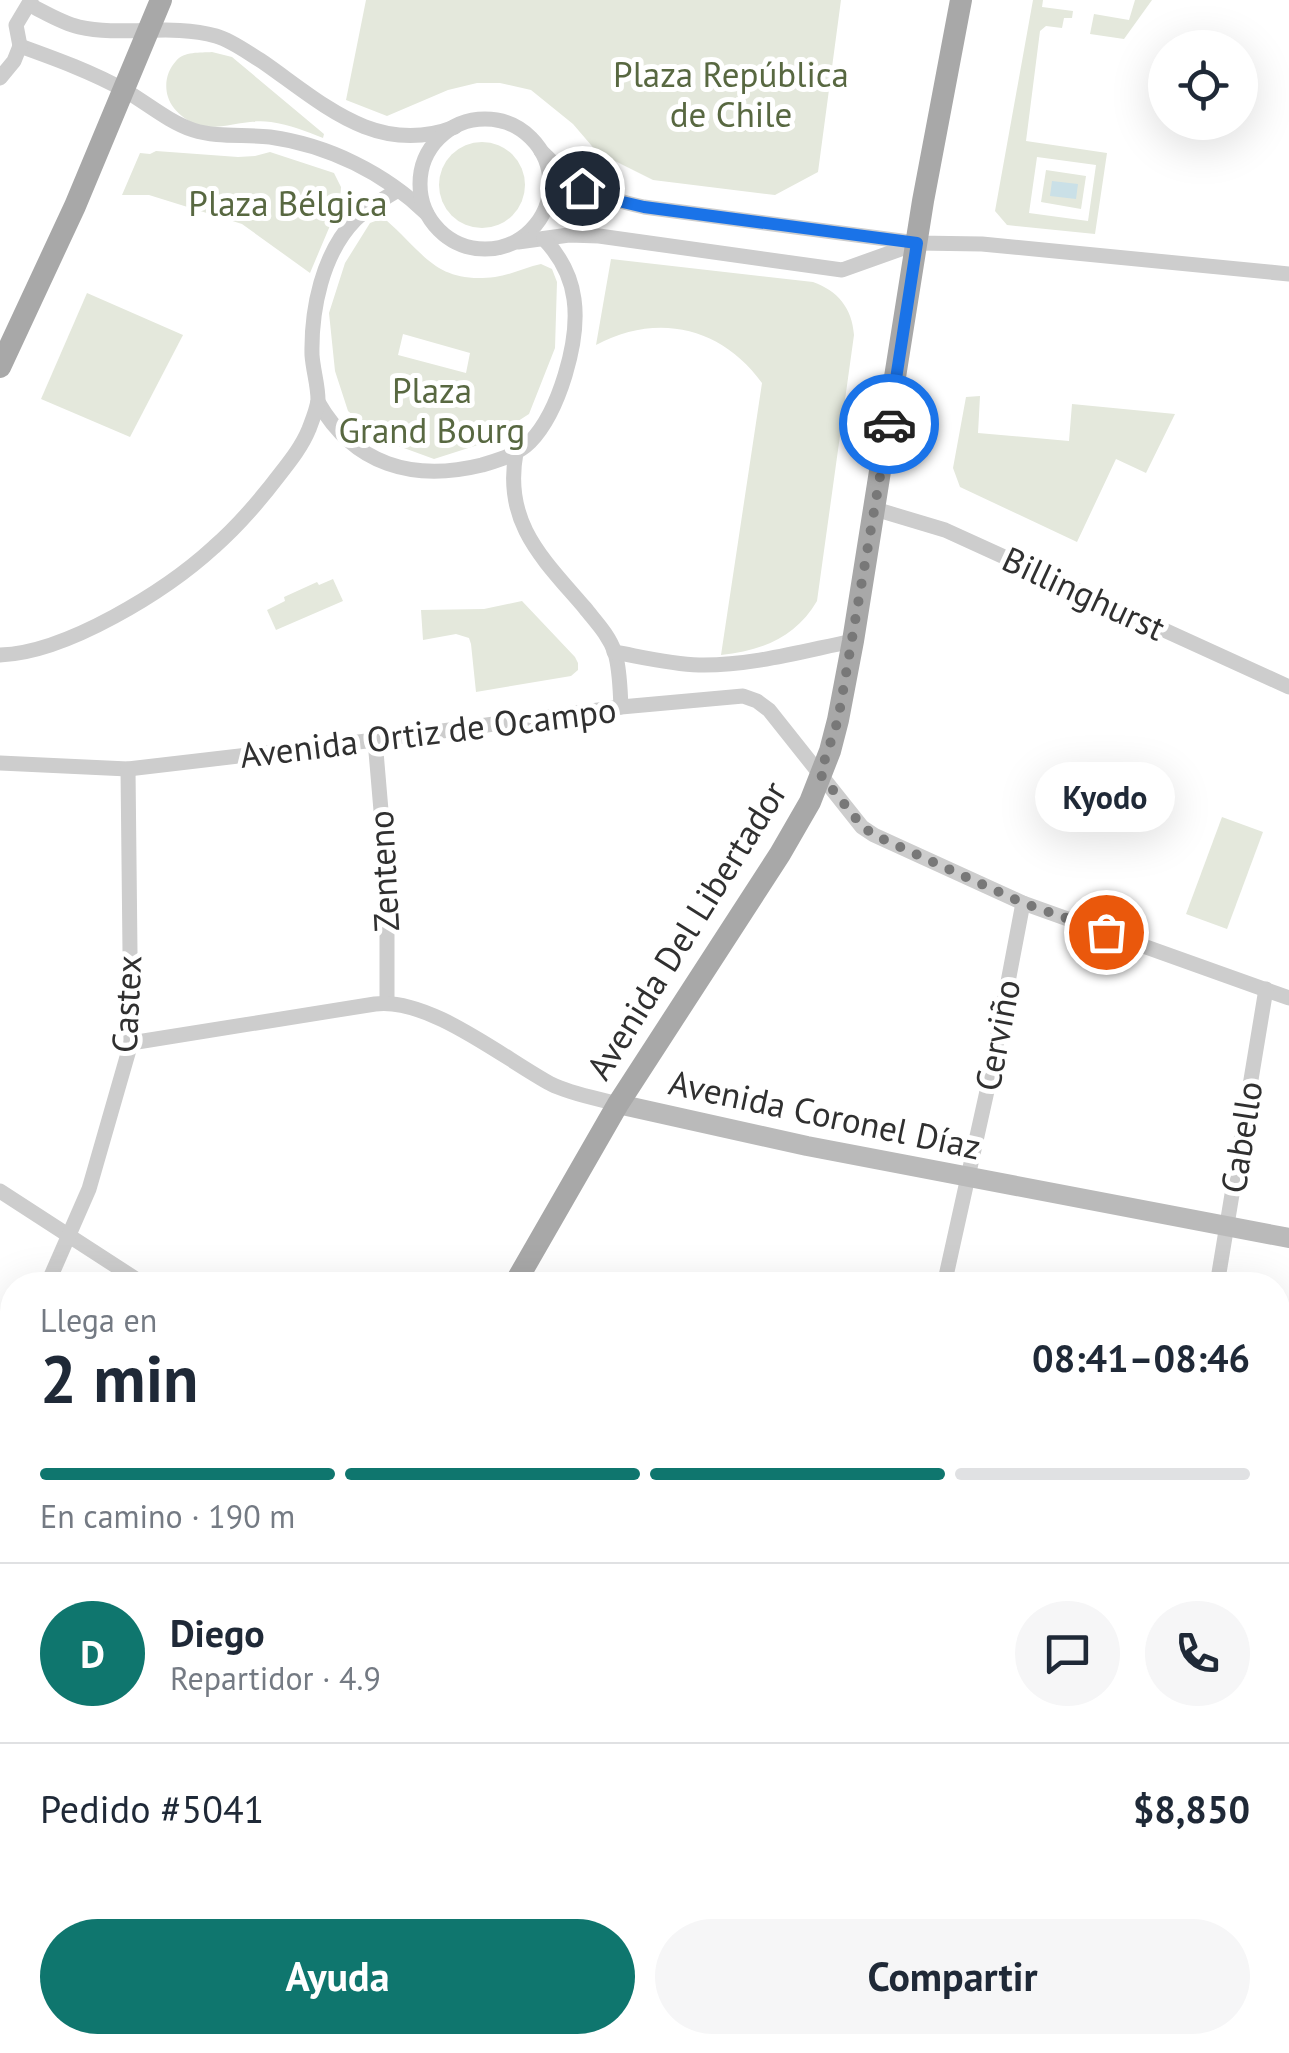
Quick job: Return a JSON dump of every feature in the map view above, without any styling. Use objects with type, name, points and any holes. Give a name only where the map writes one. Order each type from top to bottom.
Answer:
[{"type":"main road","points":[[0,367],[75,206],[161,0]]},
{"type":"main road","name":"Avenida Del Libertador","points":[[521,1272],[618,1104],[780,854],[810,802],[820,774],[838,720],[853,641],[917,243],[961,0]]},
{"type":"main road","name":"Avenida Coronel Díaz","points":[[618,1104],[806,1146],[1289,1238]]},
{"type":"street","points":[[0,78],[20,46],[16,25],[31,2],[78,27],[150,28],[218,36],[316,102],[384,134],[428,136],[482,120],[504,122],[524,132],[582,188],[626,203],[917,243],[982,244],[1289,274]]},
{"type":"street","points":[[0,19],[16,25]]},
{"type":"street","points":[[20,46],[82,69],[193,130],[274,138],[310,146],[360,166],[398,190],[442,232],[465,246],[491,249],[569,235],[598,236],[842,270],[917,243]]},
{"type":"street","points":[[427,214],[421,192],[424,162],[434,144],[455,127]]},
{"type":"street","points":[[518,242],[536,224],[548,200],[548,173],[541,151]]},
{"type":"street","points":[[398,190],[354,220],[344,234],[317,297],[312,334],[318,402],[330,423],[361,452],[380,462],[420,471],[456,470],[516,453],[538,432],[555,402],[568,363],[576,317],[566,270],[544,239]]},
{"type":"street","points":[[4,658],[61,640],[132,608],[214,548],[270,488],[297,452],[318,402]]},
{"type":"street","points":[[516,453],[512,490],[516,512],[540,554],[604,632],[614,652],[621,706]]},
{"type":"street","name":"Billinghurst","points":[[876,509],[945,530],[1289,688]]},
{"type":"street","name":"Avenida Ortiz de Ocampo","points":[[614,652],[700,665],[754,660],[853,641]]},
{"type":"street","name":"Avenida Ortiz de Ocampo","points":[[0,763],[128,769],[621,706],[743,696],[769,710],[862,826],[874,835],[1023,903],[1289,998]]},
{"type":"street","name":"Zenteno","points":[[374,740],[387,882],[387,1002]]},
{"type":"street","name":"Castex","points":[[53,1272],[89,1189],[130,1044],[128,769]]},
{"type":"street","name":"Cerviño","points":[[947,1272],[1023,903]]},
{"type":"street","name":"Cabello","points":[[1219,1272],[1266,989]]},
{"type":"street","name":"Avenida Coronel Díaz","points":[[130,1044],[387,1002],[414,1007],[440,1019],[555,1086],[618,1104]]},
{"type":"street","points":[[0,1191],[125,1272]]},
{"type":"green space","name":"Plaza República de Chile","points":[[366,0],[841,0],[818,172],[775,195],[653,180],[597,152],[573,124],[531,90],[500,83],[477,83],[448,90],[387,116],[346,100]]},
{"type":"green space","points":[[1033,0],[1043,0],[1042,7],[1073,11],[1072,18],[1064,18],[1062,28],[1046,26],[1040,31],[1026,141],[1107,153],[1095,234],[1007,225],[995,211]],"holes":[[[1037,157],[1096,165],[1088,221],[1029,213]]]},
{"type":"green space","points":[[1135,0],[1152,0],[1124,39],[1090,34],[1094,14],[1129,20]]},
{"type":"green space","points":[[212,52],[232,57],[324,134],[323,138],[271,122],[210,127],[185,118],[168,97],[168,73],[183,56]]},
{"type":"green space","points":[[482,142],[499,145],[513,154],[522,168],[522,202],[513,216],[499,225],[482,228],[465,225],[451,216],[442,202],[439,185],[442,168],[451,154],[465,145]]},
{"type":"green space","name":"Plaza Bélgica","points":[[270,152],[334,173],[341,187],[340,202],[310,273],[242,224],[149,195],[122,195],[140,153],[238,157]]},
{"type":"green space","points":[[1046,170],[1086,176],[1081,209],[1041,202]]},
{"type":"green space","name":"Plaza Grand Bourg","points":[[386,220],[433,264],[459,276],[495,277],[541,264],[552,269],[557,282],[555,348],[529,414],[484,443],[434,459],[382,440],[348,411],[335,371],[329,313],[345,263],[370,223]],"holes":[[[403,334],[470,353],[466,373],[398,355]]]},
{"type":"green space","points":[[611,259],[813,282],[830,290],[847,309],[854,335],[817,601],[799,624],[764,646],[721,655],[762,383],[728,349],[687,331],[642,329],[596,345]]},
{"type":"green space","points":[[87,293],[183,335],[130,437],[41,399]]},
{"type":"green space","points":[[980,396],[978,433],[1069,441],[1072,404],[1175,414],[1146,473],[1116,459],[1077,542],[960,487],[953,468],[966,397]]},
{"type":"green space","points":[[333,579],[343,601],[276,630],[267,610],[285,601],[284,597]]},
{"type":"green space","points":[[522,601],[575,657],[578,670],[571,676],[476,692],[469,638],[456,634],[423,640],[421,610],[484,609]]},
{"type":"green space","points":[[1222,817],[1263,832],[1227,929],[1186,914]]},
{"type":"water","points":[[1052,181],[1078,184],[1076,199],[1050,196]]},
{"type":"way so far","points":[[889,424],[838,720],[820,774],[862,826],[874,835],[1023,903],[1106,932]]},
{"type":"place","name":"Kyodo","points":[[1106,932]]},
{"type":"route","points":[[582,188],[644,207],[917,243],[889,424]]}]
